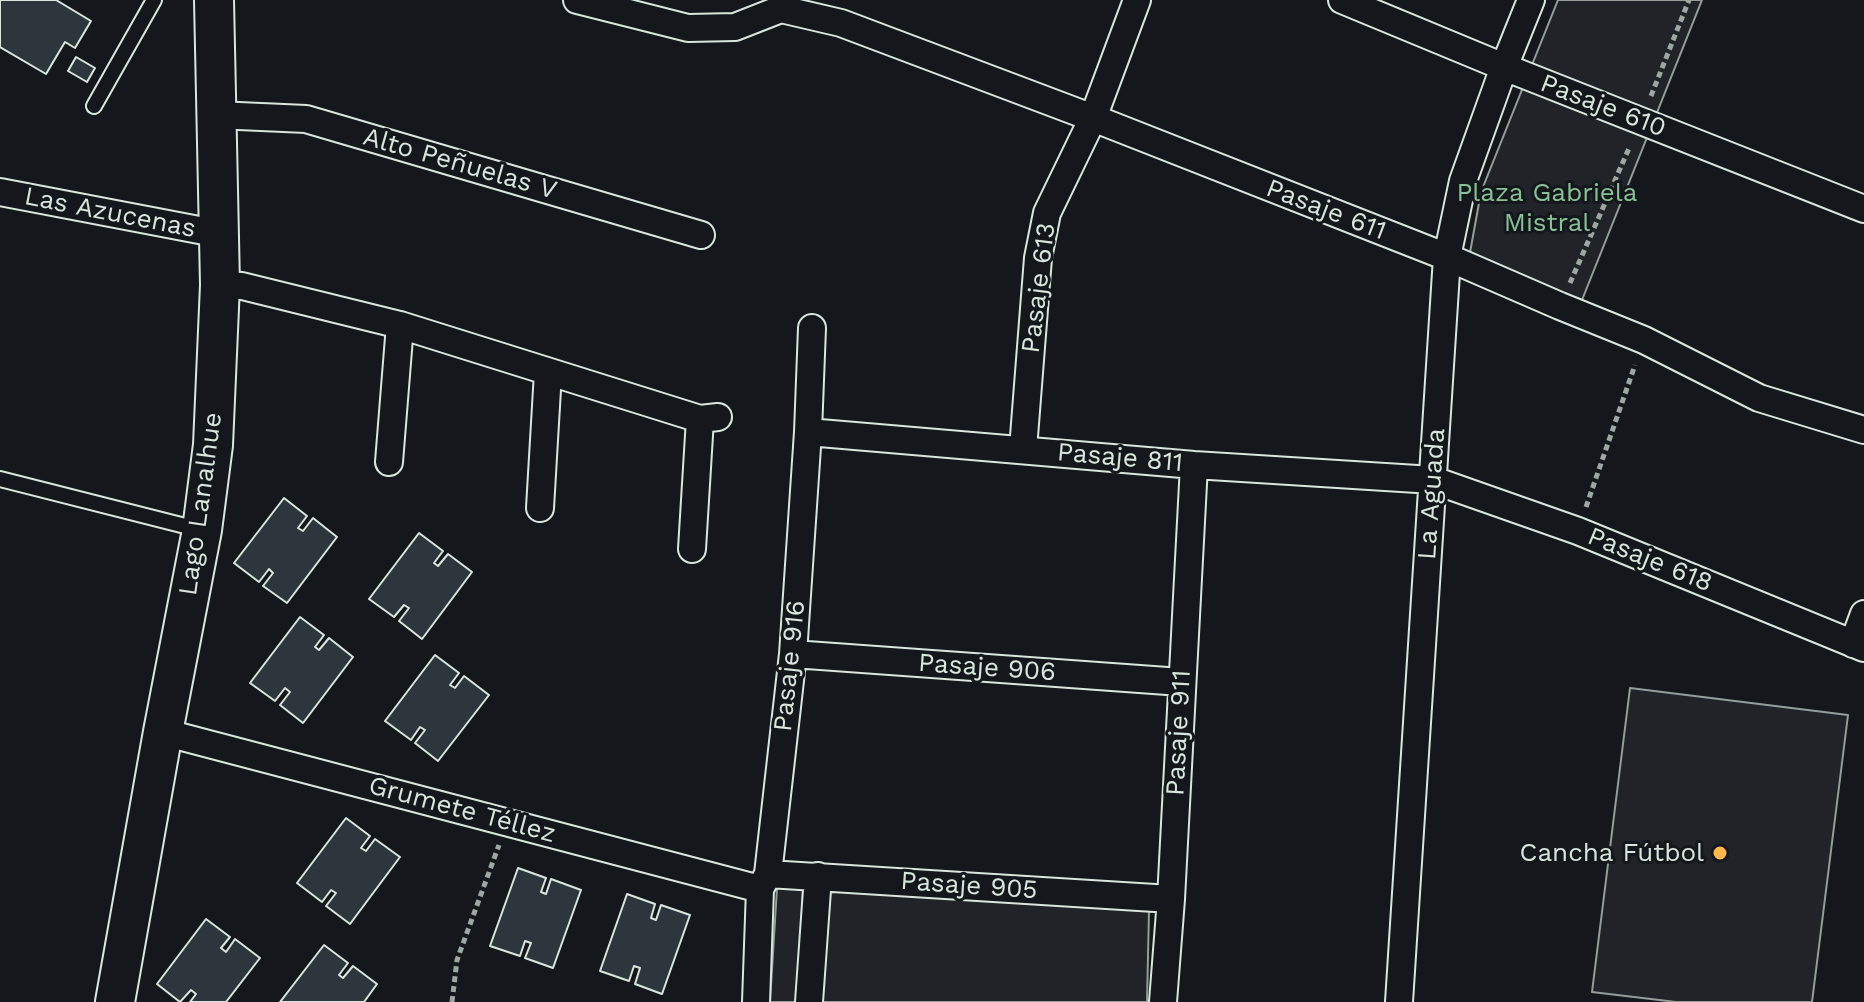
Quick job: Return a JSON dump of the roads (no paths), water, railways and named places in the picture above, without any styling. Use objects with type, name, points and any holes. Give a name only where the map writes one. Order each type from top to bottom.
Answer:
[{"type":"main road","name":"Lago Lanalhue","points":[[115,1002],[202,530],[213,445],[220,285],[214,0]]},
{"type":"street","points":[[577,0],[688,28],[735,27],[780,4]]},
{"type":"street","name":"Pasaje 613","points":[[1023,449],[1038,258],[1047,213],[1093,118],[1137,0]]},
{"type":"street","name":"Pasaje 610","points":[[1342,0],[1864,209]]},
{"type":"street","name":"La Aguada","points":[[1399,1002],[1447,257],[1463,181],[1531,0]]},
{"type":"street","name":"Pasaje 611","points":[[780,4],[841,23],[1093,118],[1447,257],[1644,340],[1759,398],[1864,430]]},
{"type":"street","name":"Alto Peñuelas V","points":[[216,115],[306,119],[701,235]]},
{"type":"street","name":"Las Azucenas","points":[[0,192],[220,234]]},
{"type":"street","points":[[220,285],[242,286],[400,325],[709,418],[692,549]]},
{"type":"street","points":[[389,462],[400,325]]},
{"type":"street","name":"Pasaje 916","points":[[756,1002],[764,882],[793,654],[812,328]]},
{"type":"street","points":[[540,508],[548,372]]},
{"type":"street","name":"Pasaje 811","points":[[808,432],[1194,465],[1433,480]]},
{"type":"street","name":"Pasaje 911","points":[[1163,1002],[1194,465]]},
{"type":"street","name":"Pasaje 618","points":[[1433,480],[1578,531],[1859,646]]},
{"type":"street","points":[[1859,646],[1864,614]]},
{"type":"street","name":"Pasaje 906","points":[[793,654],[1181,682]]},
{"type":"street","name":"Grumete Téllez","points":[[163,732],[507,822],[764,882]]},
{"type":"street","points":[[809,1002],[818,876]]},
{"type":"street","name":"Pasaje 905","points":[[764,882],[818,876],[1171,899]]},
{"type":"lane","points":[[94,106],[154,0]]},
{"type":"lane","points":[[0,479],[202,530]]},
{"type":"place","name":"Cancha Fútbol","points":[[1720,853]]},
{"type":"park label","name":"Plaza Gabriela Mistral","points":[[1547,208]]}]
